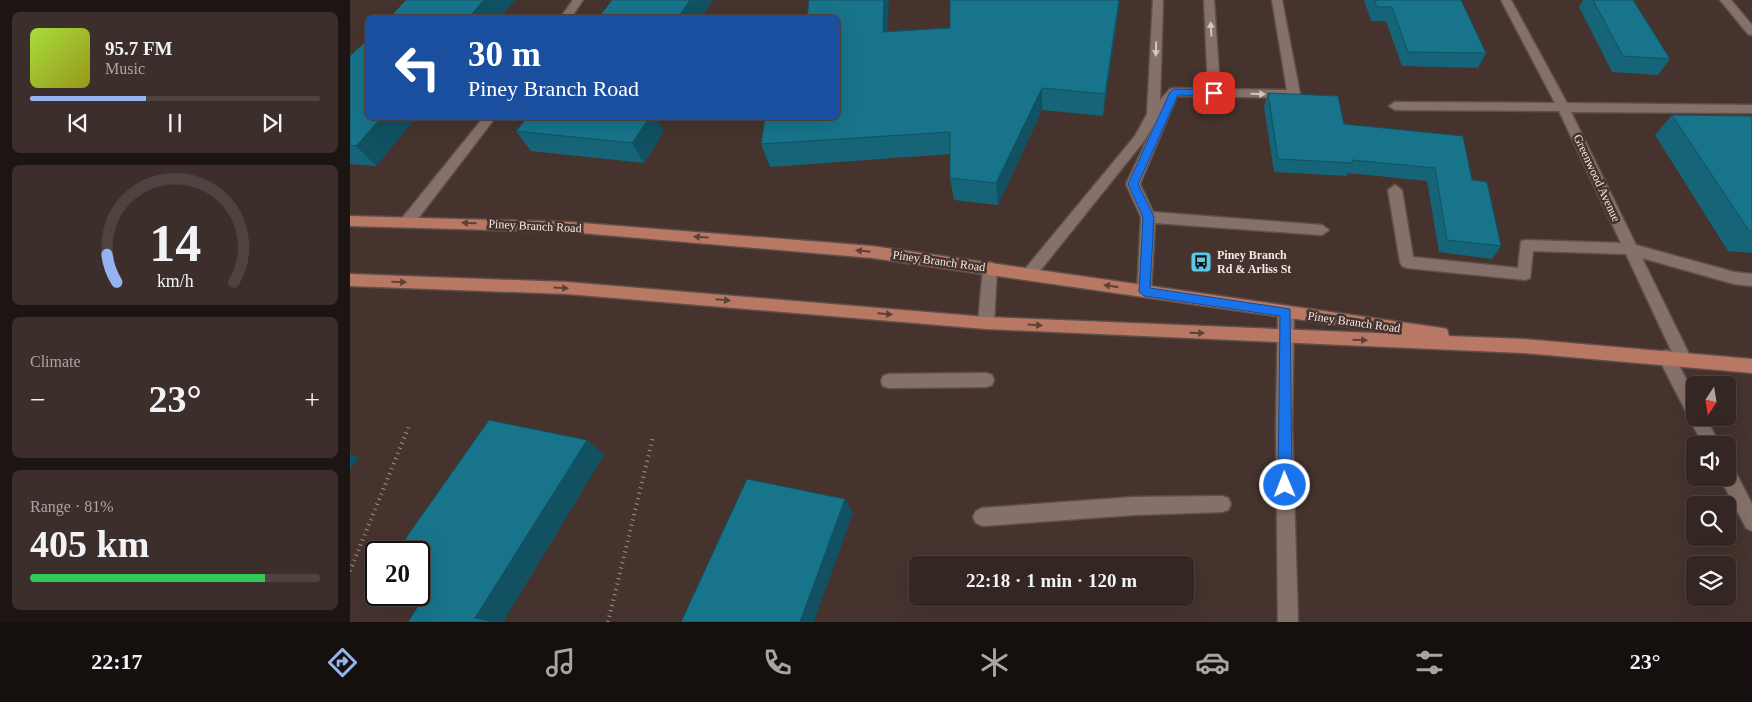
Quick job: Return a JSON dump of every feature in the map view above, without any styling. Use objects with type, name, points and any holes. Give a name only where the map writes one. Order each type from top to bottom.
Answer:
[{"type":"main road","name":"Piney Branch Road","points":[[350,221],[408,221],[569,227],[786,243],[872,252],[1523,346]]},
{"type":"main road","name":"Piney Branch Road","points":[[350,280],[567,288],[986,322],[1285,337],[1523,346],[1683,358],[1752,366]]},
{"type":"street","points":[[567,15],[578,0]]},
{"type":"street","points":[[1153,114],[1158,0]]},
{"type":"street","points":[[1209,0],[1214,93]]},
{"type":"street","points":[[1030,274],[1140,138],[1153,114],[1174,92],[1294,94],[1277,0]]},
{"type":"street","name":"Greenwood Avenue","points":[[1506,0],[1562,106],[1683,358]]},
{"type":"street","points":[[1726,0],[1752,32]]},
{"type":"street","points":[[1144,292],[1148,217],[1133,184],[1174,92]]},
{"type":"street","points":[[1395,106],[1752,109]]},
{"type":"street","points":[[408,221],[487,120]]},
{"type":"street","points":[[1395,190],[1407,262],[1525,274],[1526,245],[1630,249],[1734,278],[1752,280]]},
{"type":"street","points":[[1148,217],[1322,230]]},
{"type":"street","points":[[986,322],[990,268]]},
{"type":"street","points":[[1286,312],[1284,426],[1288,622]]},
{"type":"street","points":[[1666,357],[1686,395]]},
{"type":"street","points":[[889,381],[986,380]]},
{"type":"street","points":[[1734,486],[1752,522]]},
{"type":"street","points":[[982,517],[1134,506],[1222,504]]},
{"type":"path","points":[[350,571],[409,426]]},
{"type":"path","points":[[608,622],[653,437]]},
{"type":"building","points":[[406,0],[484,0],[471,15],[392,15]]},
{"type":"building","points":[[612,0],[690,0],[680,15],[600,15]]},
{"type":"building","points":[[809,0],[884,0],[883,32],[950,28],[950,0],[1119,0],[1105,94],[1042,88],[996,183],[950,178],[950,132],[761,144],[765,120],[840,120],[840,15],[807,15]]},
{"type":"building","points":[[1374,0],[1461,0],[1486,53],[1408,52],[1392,7],[1377,7]]},
{"type":"building","points":[[1593,0],[1633,0],[1670,59],[1623,56]]},
{"type":"building","points":[[365,42],[365,120],[379,120],[356,146],[350,145],[350,56]]},
{"type":"building","points":[[1268,93],[1338,96],[1344,124],[1463,136],[1472,180],[1487,182],[1501,246],[1447,240],[1435,168],[1352,160],[1353,163],[1278,159]]},
{"type":"building","points":[[1672,115],[1752,116],[1752,232],[1750,232]]},
{"type":"building","points":[[525,120],[648,120],[632,143],[516,131]]},
{"type":"building","points":[[489,420],[587,440],[475,618],[494,622],[408,622],[418,606],[430,606],[430,541],[404,541]]},
{"type":"building","points":[[747,479],[845,499],[800,622],[681,622]]},
{"type":"place","name":"Piney Branch Rd & Arliss St","points":[[1201,262]]},
{"type":"route","points":[[1214,93],[1174,92],[1133,184],[1148,217],[1144,292],[1286,312],[1285,485]]}]
